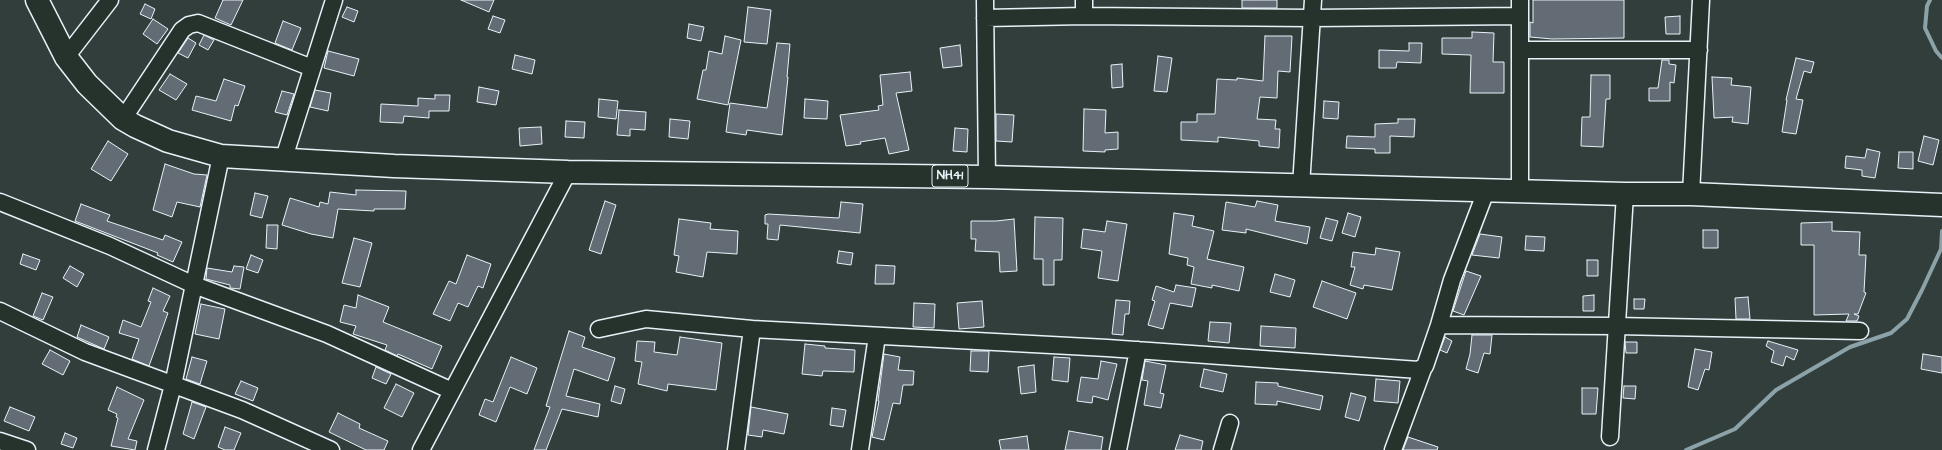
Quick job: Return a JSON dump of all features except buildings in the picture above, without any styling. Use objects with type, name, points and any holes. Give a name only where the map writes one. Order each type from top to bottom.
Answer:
[{"type":"highway","name":"NH41","points":[[37,0],[66,57],[87,84],[123,119],[168,141],[221,156],[283,161],[568,172],[987,177],[1486,191],[1691,194],[1937,204]]},
{"type":"street","points":[[66,57],[110,0]]},
{"type":"street","points":[[283,161],[334,0]]},
{"type":"street","points":[[985,0],[987,177]]},
{"type":"street","points":[[1301,186],[1312,0]]},
{"type":"street","points":[[1520,0],[1520,191]]},
{"type":"street","points":[[1691,194],[1701,0]]},
{"type":"street","points":[[985,18],[1084,8],[1311,18],[1520,16]]},
{"type":"street","points":[[123,119],[182,30],[189,24],[198,23],[312,68]]},
{"type":"street","points":[[1520,50],[1699,50]]},
{"type":"street","points":[[156,450],[173,385],[221,156]]},
{"type":"street","points":[[421,450],[568,172]]},
{"type":"street","points":[[1393,450],[1439,325],[1452,280],[1486,191]]},
{"type":"street","points":[[1610,437],[1625,194]]},
{"type":"street","points":[[0,202],[110,246],[194,285],[327,334],[452,392]]},
{"type":"street","points":[[0,311],[85,352],[242,410],[331,450]]},
{"type":"street","points":[[599,329],[646,319],[752,328],[1138,350],[1422,369]]},
{"type":"street","points":[[1439,325],[1860,330]]},
{"type":"street","points":[[736,450],[752,328]]},
{"type":"street","points":[[860,450],[877,336]]},
{"type":"street","points":[[1118,450],[1138,350]]},
{"type":"street","points":[[1222,450],[1230,423]]},
{"type":"street","points":[[0,441],[27,450]]},
{"type":"waterway","points":[[1930,0],[1927,6],[1925,28],[1936,51],[1942,58]]},
{"type":"waterway","points":[[1686,450],[1735,429],[1776,390],[1850,347],[1891,333],[1907,319],[1922,290],[1941,249],[1942,231]]}]
